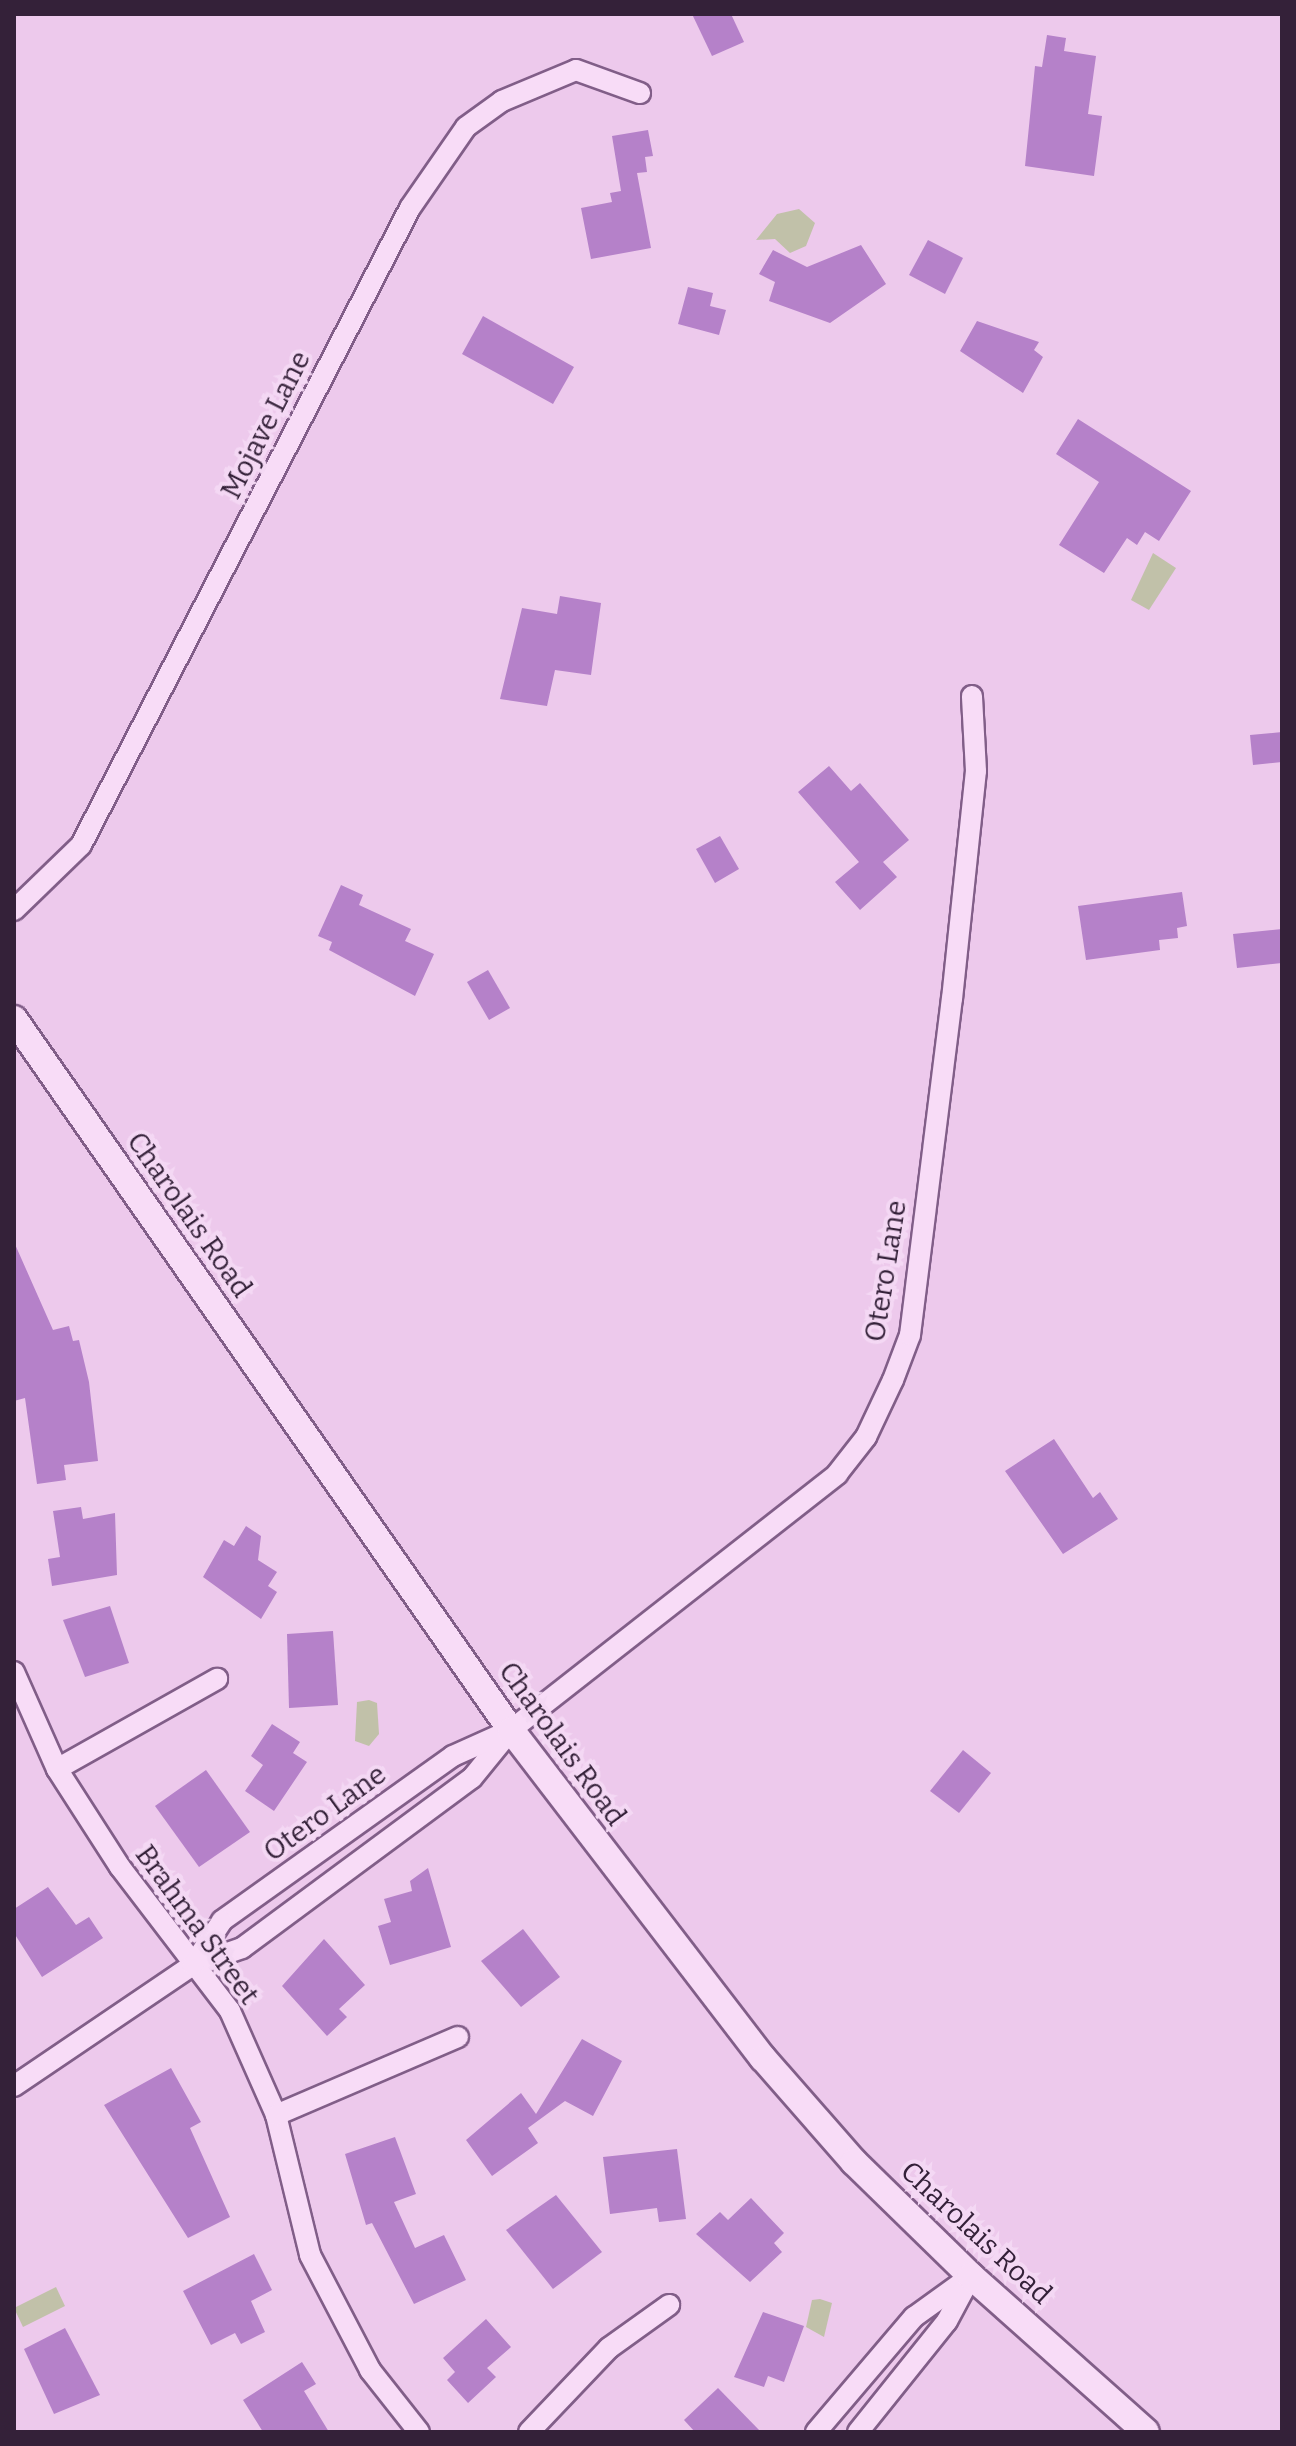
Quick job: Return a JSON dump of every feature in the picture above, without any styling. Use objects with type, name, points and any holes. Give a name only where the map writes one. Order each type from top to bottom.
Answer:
[{"type":"street","name":"Mojave Lane","points":[[14,910],[81,845],[410,208],[466,127],[502,101],[576,70],[640,93]]},
{"type":"street","name":"Otero Lane","points":[[14,2086],[193,1965],[242,1948],[472,1778],[511,1730],[837,1474],[866,1437],[910,1335],[952,999],[976,771],[972,696]]},
{"type":"street","name":"Charolais Road","points":[[14,1019],[511,1730],[763,2058],[854,2162],[971,2276],[1146,2432]]},
{"type":"street","name":"Brahma Street","points":[[14,1672],[57,1769],[193,1965],[230,2011],[276,2115],[310,2255],[370,2370],[419,2432]]},
{"type":"street","points":[[57,1769],[217,1679]]},
{"type":"street","name":"Otero Lane","points":[[193,1965],[222,1921],[453,1756],[511,1730]]},
{"type":"street","points":[[276,2115],[458,2037]]},
{"type":"street","points":[[816,2432],[914,2317],[971,2276]]},
{"type":"street","points":[[858,2432],[947,2321],[971,2276]]},
{"type":"street","points":[[529,2432],[609,2348],[669,2305]]},
{"type":"shaded area","points":[[799,209],[815,223],[806,246],[790,253],[775,239],[756,240],[777,214]]},
{"type":"shaded area","points":[[1153,553],[1176,568],[1149,610],[1131,600]]},
{"type":"shaded area","points":[[369,1700],[377,1703],[379,1734],[369,1746],[355,1741],[357,1702]]},
{"type":"shaded area","points":[[56,2287],[65,2306],[23,2327],[14,2308]]},
{"type":"shaded area","points":[[812,2300],[832,2303],[824,2337],[806,2327]]},
{"type":"building","points":[[692,14],[731,14],[744,42],[712,56]]},
{"type":"building","points":[[1047,35],[1066,38],[1064,51],[1096,56],[1088,114],[1102,116],[1094,176],[1025,166],[1035,66],[1042,67]]},
{"type":"building","points":[[648,130],[653,156],[645,157],[647,172],[637,173],[651,248],[591,259],[581,208],[612,202],[610,193],[621,191],[612,136]]},
{"type":"building","points":[[928,240],[963,258],[945,294],[909,275]]},
{"type":"building","points":[[861,245],[886,284],[830,323],[769,301],[775,282],[759,274],[773,250],[807,267]]},
{"type":"building","points":[[688,287],[713,293],[710,306],[726,310],[719,335],[678,324]]},
{"type":"building","points":[[483,316],[574,367],[553,404],[462,354]]},
{"type":"building","points":[[977,321],[1039,342],[1034,350],[1043,357],[1023,393],[960,351]]},
{"type":"building","points":[[1078,419],[1191,491],[1159,541],[1145,532],[1137,545],[1127,538],[1104,573],[1059,545],[1099,482],[1056,454]]},
{"type":"building","points":[[560,596],[601,603],[591,675],[555,670],[547,706],[500,699],[522,608],[557,614]]},
{"type":"building","points":[[1282,732],[1282,762],[1253,765],[1250,735]]},
{"type":"building","points":[[829,766],[851,791],[860,783],[909,840],[883,862],[897,877],[860,910],[835,882],[859,862],[798,792]]},
{"type":"building","points":[[720,836],[739,869],[715,883],[696,849]]},
{"type":"building","points":[[341,885],[363,895],[359,905],[411,929],[405,941],[434,954],[415,996],[329,950],[332,942],[318,936]]},
{"type":"building","points":[[1182,892],[1187,926],[1177,928],[1178,938],[1159,940],[1160,950],[1086,960],[1078,906]]},
{"type":"building","points":[[1282,929],[1282,963],[1237,968],[1233,934]]},
{"type":"building","points":[[488,970],[510,1008],[489,1020],[467,982]]},
{"type":"building","points":[[14,1242],[53,1330],[69,1326],[73,1341],[79,1340],[89,1382],[98,1461],[64,1465],[66,1480],[37,1484],[25,1398],[14,1401]]},
{"type":"building","points":[[1054,1439],[1093,1498],[1100,1492],[1118,1519],[1063,1554],[1005,1471]]},
{"type":"building","points":[[81,1507],[83,1519],[115,1513],[117,1575],[52,1586],[48,1559],[60,1557],[53,1511]]},
{"type":"building","points":[[246,1526],[261,1536],[258,1560],[277,1572],[268,1586],[277,1592],[261,1619],[203,1577],[224,1540],[234,1546]]},
{"type":"building","points":[[110,1606],[129,1663],[85,1677],[63,1620]]},
{"type":"building","points":[[333,1631],[338,1705],[289,1708],[287,1634]]},
{"type":"building","points":[[272,1724],[300,1742],[293,1753],[307,1762],[274,1811],[245,1791],[263,1765],[251,1756]]},
{"type":"building","points":[[963,1750],[991,1773],[959,1813],[930,1791]]},
{"type":"building","points":[[206,1770],[250,1832],[199,1867],[155,1806]]},
{"type":"building","points":[[428,1868],[451,1947],[390,1965],[378,1926],[391,1922],[384,1899],[412,1891],[410,1881]]},
{"type":"building","points":[[48,1887],[76,1925],[89,1917],[103,1938],[42,1977],[14,1933],[14,1909]]},
{"type":"building","points":[[523,1929],[560,1977],[521,2007],[481,1961]]},
{"type":"building","points":[[324,1939],[365,1985],[339,2009],[347,2017],[327,2036],[282,1986]]},
{"type":"building","points":[[582,2039],[622,2061],[593,2116],[565,2101],[528,2128],[538,2143],[492,2176],[466,2140],[521,2093],[536,2114]]},
{"type":"building","points":[[171,2068],[201,2122],[190,2128],[230,2217],[188,2238],[104,2105]]},
{"type":"building","points":[[395,2137],[416,2194],[394,2202],[415,2248],[444,2235],[466,2280],[414,2304],[372,2223],[366,2225],[345,2154]]},
{"type":"building","points":[[677,2149],[686,2219],[659,2222],[657,2208],[610,2214],[603,2157]]},
{"type":"building","points":[[556,2195],[602,2252],[553,2289],[506,2230]]},
{"type":"building","points":[[751,2198],[784,2233],[774,2243],[782,2252],[750,2282],[696,2234],[720,2212],[728,2220]]},
{"type":"building","points":[[254,2254],[272,2290],[251,2301],[265,2332],[241,2344],[235,2333],[211,2345],[183,2291]]},
{"type":"building","points":[[763,2312],[804,2326],[784,2382],[768,2376],[764,2387],[734,2377]]},
{"type":"building","points":[[486,2319],[511,2347],[487,2368],[496,2377],[468,2403],[447,2380],[455,2372],[443,2358]]},
{"type":"building","points":[[65,2328],[100,2395],[54,2414],[24,2349]]},
{"type":"building","points":[[302,2362],[316,2384],[304,2391],[329,2432],[263,2432],[243,2400]]},
{"type":"building","points":[[718,2388],[761,2432],[695,2432],[684,2420]]}]
